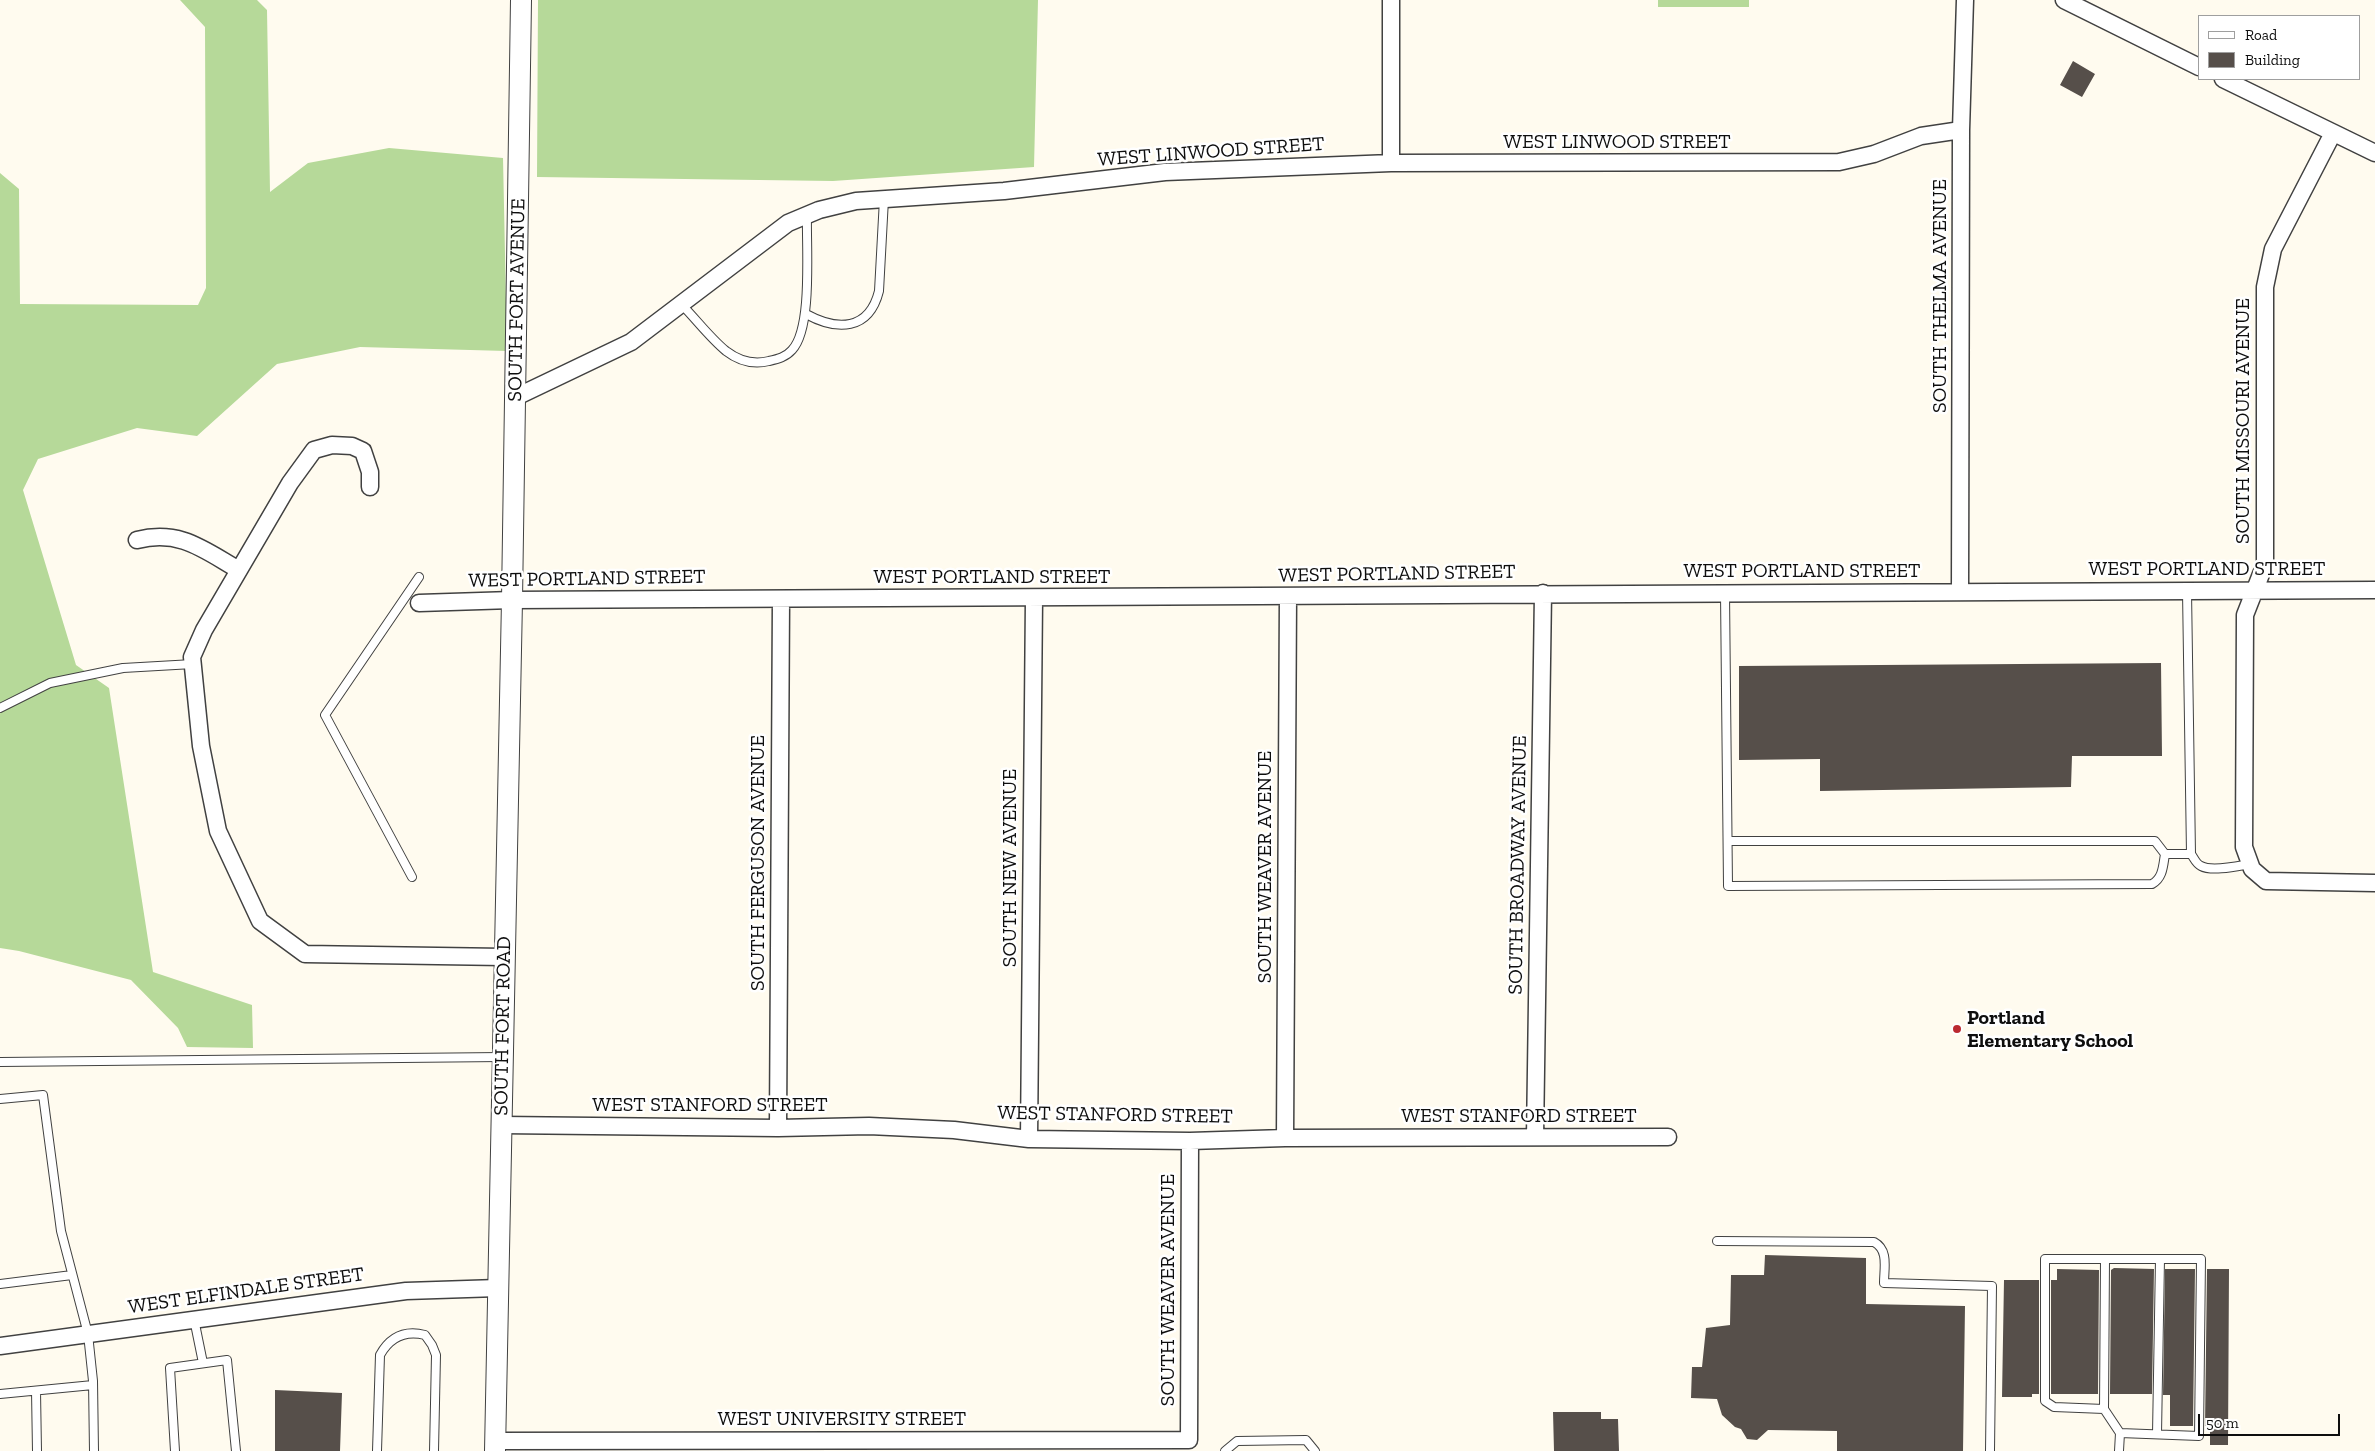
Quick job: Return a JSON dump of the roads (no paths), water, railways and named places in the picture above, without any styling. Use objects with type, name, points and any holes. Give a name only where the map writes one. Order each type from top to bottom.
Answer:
[{"type":"street","name":"SOUTH FORT AVENUE","points":[[512,600],[521,0]]},
{"type":"street","points":[[1391,0],[1391,163]]},
{"type":"street","name":"SOUTH THELMA AVENUE","points":[[1960,592],[1961,130],[1965,0]]},
{"type":"street","points":[[2064,0],[2198,67]]},
{"type":"street","points":[[2225,80],[2375,153]]},
{"type":"street","name":"WEST LINWOOD STREET","points":[[516,397],[631,342],[788,223],[807,215],[856,201],[1004,191],[1165,172],[1391,163],[1839,162],[1874,154],[1921,136],[1961,130]]},
{"type":"street","name":"SOUTH MISSOURI AVENUE","points":[[2251,866],[2244,847],[2245,615],[2265,564],[2264,288],[2273,249],[2334,133]]},
{"type":"street","points":[[370,487],[370,472],[363,451],[352,446],[332,445],[314,450],[287,488],[204,630],[192,657],[201,746],[218,831],[260,921],[305,954],[504,956]]},
{"type":"street","points":[[137,540],[150,537],[181,538],[239,570]]},
{"type":"street","name":"WEST PORTLAND STREET","points":[[418,603],[512,600],[1034,598],[1543,593],[2375,590]]},
{"type":"street","name":"SOUTH BROADWAY AVENUE","points":[[1535,1138],[1543,593]]},
{"type":"street","name":"SOUTH WEAVER AVENUE","points":[[1285,1138],[1288,596]]},
{"type":"street","name":"SOUTH NEW AVENUE","points":[[1029,1139],[1034,598]]},
{"type":"street","name":"SOUTH FERGUSON AVENUE","points":[[778,1128],[781,599]]},
{"type":"street","name":"SOUTH FORT ROAD","points":[[495,1446],[512,600]]},
{"type":"street","points":[[2251,866],[2266,881],[2375,883]]},
{"type":"street","name":"WEST STANFORD STREET","points":[[501,1125],[778,1128],[869,1126],[954,1130],[1029,1139],[1190,1141],[1285,1138],[1668,1137]]},
{"type":"street","name":"SOUTH WEAVER AVENUE","points":[[1189,1440],[1190,1141]]},
{"type":"street","name":"WEST ELFINDALE STREET","points":[[0,1346],[406,1291],[498,1288]]},
{"type":"street","name":"WEST UNIVERSITY STREET","points":[[495,1446],[1189,1440]]},
{"type":"lane","points":[[806,314],[829,325],[846,326],[864,316],[876,302],[879,290],[884,199]]},
{"type":"lane","points":[[681,304],[725,350],[746,362],[761,363],[783,357],[793,349],[800,335],[806,314],[807,215]]},
{"type":"lane","points":[[412,878],[325,715],[419,577]]},
{"type":"lane","points":[[2187,591],[2191,854],[2197,863],[2207,868],[2251,866]]},
{"type":"lane","points":[[1725,593],[1728,886],[2152,884],[2157,881],[2162,873],[2165,854],[2155,841],[1728,841]]},
{"type":"lane","points":[[0,708],[50,683],[123,668],[193,664]]},
{"type":"lane","points":[[2165,854],[2191,854]]},
{"type":"lane","points":[[0,1062],[502,1056]]},
{"type":"lane","points":[[0,1099],[42,1095],[60,1231],[88,1334],[93,1385],[94,1451]]},
{"type":"lane","points":[[1717,1240],[1874,1242],[1880,1245],[1884,1252],[1884,1283],[1992,1286],[1990,1451]]},
{"type":"lane","points":[[2104,1409],[2054,1407],[2045,1401],[2045,1259],[2200,1259],[2199,1436],[2120,1433]]},
{"type":"lane","points":[[2105,1259],[2104,1409],[2120,1433],[2119,1451]]},
{"type":"lane","points":[[2157,1434],[2160,1259]]},
{"type":"lane","points":[[0,1274],[0,1284],[72,1275]]},
{"type":"lane","points":[[194,1319],[203,1363]]},
{"type":"lane","points":[[377,1451],[380,1355],[386,1345],[404,1333],[425,1335],[436,1355],[434,1451]]},
{"type":"lane","points":[[175,1451],[170,1368],[227,1360],[236,1451]]},
{"type":"lane","points":[[0,1394],[93,1385]]},
{"type":"lane","points":[[36,1391],[37,1451]]},
{"type":"lane","points":[[1225,1451],[1238,1441],[1306,1440],[1315,1451]]},
{"type":"place","name":"Portland Elementary School","points":[[1957,1029]]}]
